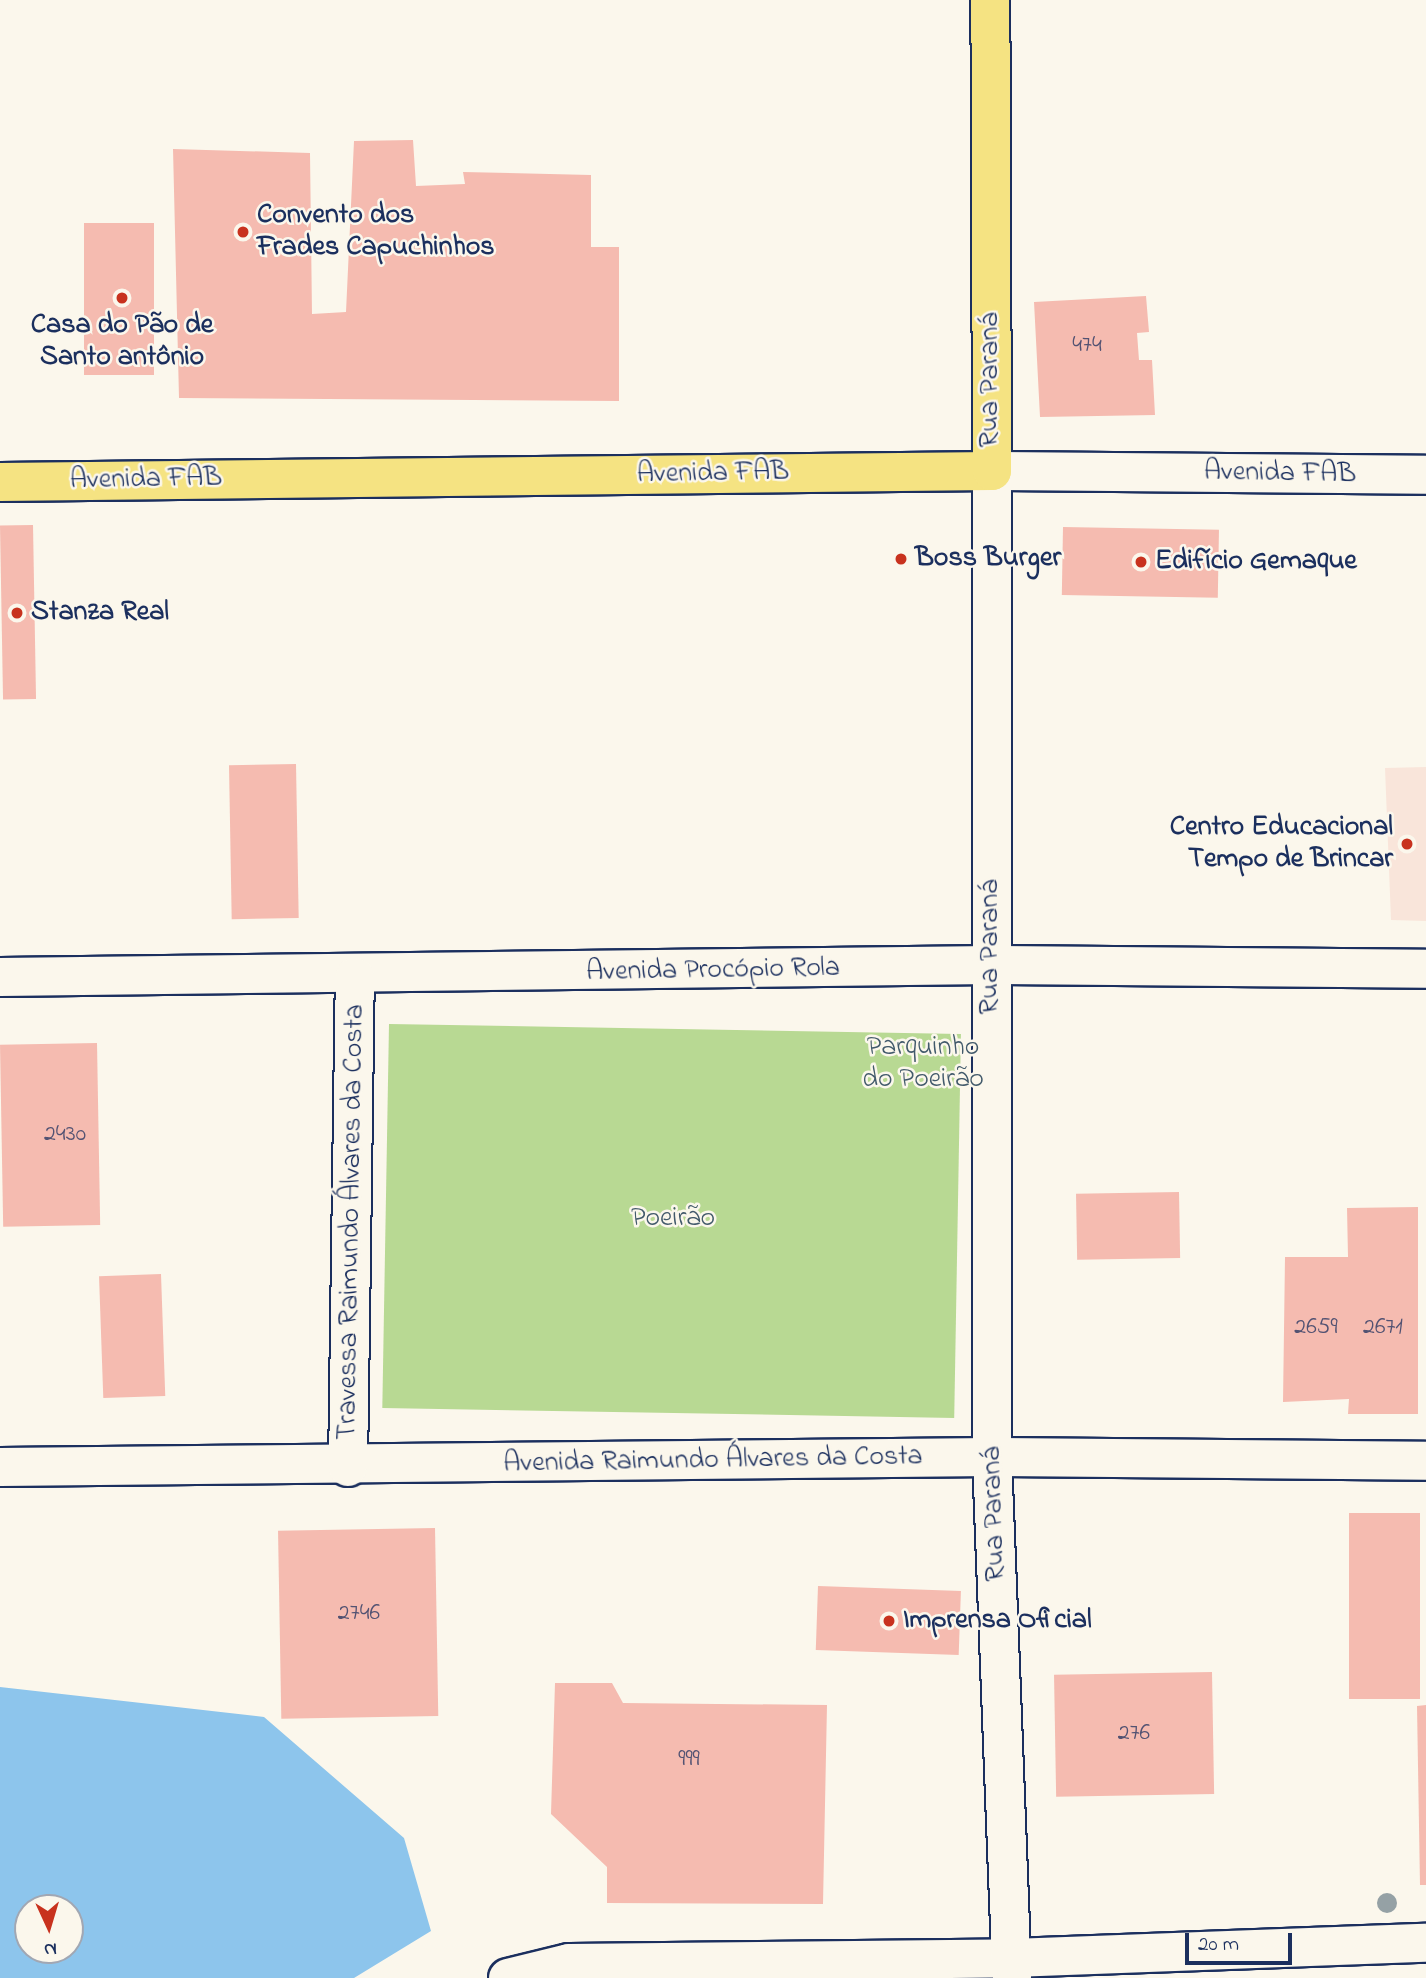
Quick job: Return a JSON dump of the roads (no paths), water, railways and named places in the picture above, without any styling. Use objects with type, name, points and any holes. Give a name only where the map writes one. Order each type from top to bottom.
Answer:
[{"type":"main road","name":"Rua Paraná","points":[[990,0],[992,471]]},
{"type":"main road","name":"Avenida FAB","points":[[0,482],[992,471]]},
{"type":"street","name":"Avenida FAB","points":[[992,471],[1426,475]]},
{"type":"street","name":"Rua Paraná","points":[[992,471],[992,1457],[1011,1968]]},
{"type":"street","name":"Avenida Procópio Rola","points":[[0,977],[355,978],[991,965],[1426,969]]},
{"type":"street","name":"Travessa Raimundo Álvares da Costa","points":[[348,1467],[355,978]]},
{"type":"street","name":"Avenida Raimundo Álvares da Costa","points":[[0,1468],[348,1467],[992,1457],[1426,1461]]},
{"type":"street","points":[[508,1978],[569,1963],[1011,1968],[1426,1943]]},
{"type":"water","points":[[0,1687],[264,1717],[404,1838],[431,1931],[354,1978],[0,1978]]},
{"type":"place","name":"Convento dos Frades Capuchinhos","points":[[243,232]]},
{"type":"place","name":"Casa do Pão de Santo antônio","points":[[122,298]]},
{"type":"place","name":"Boss Burger","points":[[901,559]]},
{"type":"place","name":"Edifício Gemaque","points":[[1141,562]]},
{"type":"place","name":"Stanza Real","points":[[17,613]]},
{"type":"place","name":"Centro Educacional Tempo de Brincar","points":[[1407,844]]},
{"type":"place","name":"Imprensa Oficial","points":[[889,1621]]},
{"type":"park label","name":"Parquinho do Poeirão","points":[[923,1064]]},
{"type":"park label","name":"Poeirão","points":[[673,1219]]}]
